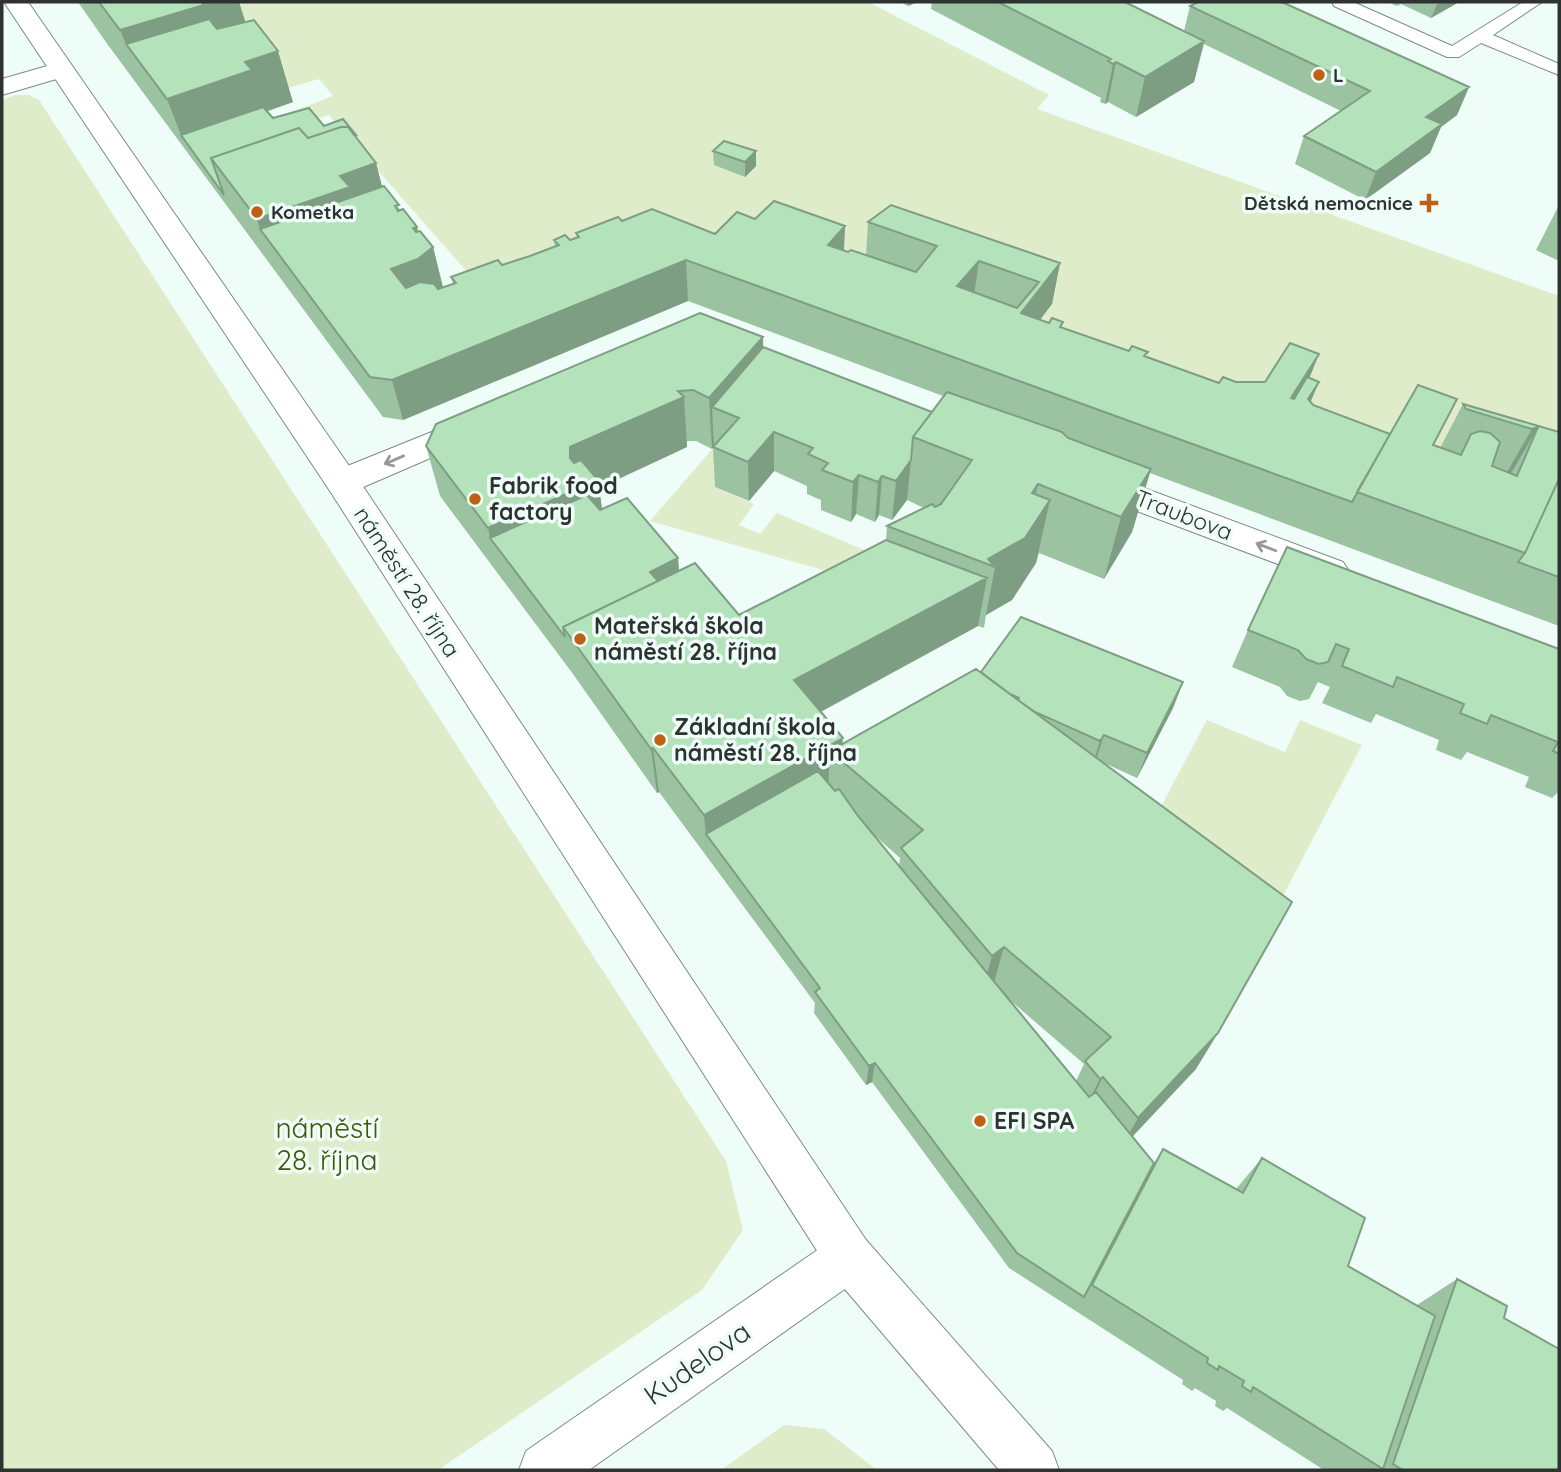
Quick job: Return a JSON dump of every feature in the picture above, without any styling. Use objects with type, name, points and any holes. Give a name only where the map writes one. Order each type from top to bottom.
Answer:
[{"type":"street","name":"náměstí 28. října","points":[[16,2],[342,482],[849,1257]]},
{"type":"street","points":[[2,87],[61,69]]},
{"type":"street","points":[[342,482],[497,416]]},
{"type":"street","name":"Traubova","points":[[1063,470],[1363,583]]},
{"type":"street","points":[[849,1257],[1033,1470]]},
{"type":"street","name":"Kudelova","points":[[545,1470],[849,1257]]},
{"type":"lane","points":[[1340,2],[1452,53],[1534,2]]},
{"type":"lane","points":[[1480,36],[1559,70]]},
{"type":"green space","points":[[196,2],[868,2],[1049,95],[1037,109],[1559,296],[1559,463],[1548,488],[1251,423],[849,291],[428,300],[469,274],[329,115],[277,132],[268,121],[333,96],[319,79],[284,89]]},
{"type":"green space","name":"náměstí 28. října","points":[[15,95],[29,95],[39,100],[726,1161],[743,1230],[702,1290],[438,1470],[2,1470],[2,100]]},
{"type":"green space","points":[[714,447],[715,487],[754,504],[739,525],[760,534],[777,513],[869,552],[851,578],[650,521]]},
{"type":"green space","points":[[1207,720],[1285,752],[1300,720],[1362,745],[1263,934],[1141,844]]},
{"type":"green space","points":[[784,1425],[824,1429],[877,1470],[721,1470]]},
{"type":"building","points":[[99,2],[201,2],[204,5],[120,30]]},
{"type":"building","points":[[998,2],[1125,2],[1204,41],[1145,77],[1116,62],[1113,64],[1108,61],[1111,59]]},
{"type":"building","points":[[1198,2],[1282,2],[1469,87],[1426,117],[1442,124],[1376,172],[1304,136],[1370,91],[1190,6]]},
{"type":"building","points":[[209,19],[217,29],[254,20],[278,51],[245,62],[252,70],[167,99],[126,44]]},
{"type":"building","points":[[263,107],[273,118],[309,108],[324,126],[343,119],[356,135],[348,127],[341,127],[308,138],[299,128],[211,158],[224,195],[181,135]]},
{"type":"building","points":[[348,127],[376,163],[340,176],[350,187],[257,219],[211,158],[299,128],[308,138]]},
{"type":"building","points":[[724,141],[756,151],[745,162],[713,151]]},
{"type":"building","points":[[384,186],[399,205],[395,206],[398,211],[403,209],[417,227],[413,228],[416,232],[420,231],[433,247],[418,259],[391,269],[406,288],[420,282],[434,284],[438,289],[456,283],[451,277],[498,260],[502,265],[530,256],[559,245],[554,240],[565,235],[570,240],[579,237],[576,233],[618,217],[622,221],[652,209],[715,234],[737,212],[755,219],[774,201],[845,226],[828,245],[916,272],[937,246],[868,222],[891,205],[1060,263],[1021,313],[1049,323],[1052,318],[1063,322],[1060,327],[1129,351],[1132,346],[1148,352],[1144,356],[1219,383],[1223,377],[1236,382],[1265,382],[1290,343],[1319,354],[1291,398],[1294,399],[1307,377],[1319,382],[1308,399],[1313,405],[1390,434],[1352,502],[686,260],[392,380],[370,377],[260,229]],"holes":[[[979,261],[1039,282],[1017,308],[957,286]]]},
{"type":"building","points":[[700,313],[763,337],[709,398],[693,390],[678,391],[684,397],[570,447],[570,458],[574,463],[581,460],[598,480],[488,528],[426,446],[436,424]]},
{"type":"building","points":[[763,347],[932,412],[913,437],[911,460],[896,481],[882,476],[878,482],[859,475],[853,482],[822,470],[828,463],[808,454],[813,448],[774,432],[748,462],[713,447],[739,418],[712,407]]},
{"type":"building","points":[[1418,385],[1457,399],[1433,445],[1461,455],[1471,434],[1480,431],[1490,433],[1500,442],[1492,466],[1517,476],[1538,427],[1532,429],[1466,409],[1463,404],[1559,432],[1559,479],[1525,553],[1357,492]]},
{"type":"building","points":[[947,392],[1062,432],[1068,438],[1151,469],[1121,517],[1038,484],[1032,493],[1050,500],[1025,538],[988,559],[995,567],[887,526],[932,504],[935,507],[941,504],[972,460],[913,437]]},
{"type":"building","points":[[1559,479],[1559,577],[1518,562],[1525,553]]},
{"type":"building","points":[[587,495],[600,510],[627,498],[678,558],[650,572],[658,581],[563,627],[565,637],[490,538]]},
{"type":"building","points":[[886,540],[987,578],[794,680],[843,738],[704,815],[653,748],[651,749],[563,627],[695,563],[739,615]]},
{"type":"building","points":[[1287,547],[1559,649],[1559,754],[1553,751],[1558,742],[1491,715],[1487,724],[1460,713],[1464,704],[1397,677],[1393,687],[1342,666],[1349,649],[1336,644],[1328,662],[1319,664],[1306,659],[1298,650],[1248,630]]},
{"type":"building","points":[[1021,617],[1183,682],[1147,753],[1104,735],[1100,741],[1035,712],[981,672]]},
{"type":"building","points":[[976,669],[1292,902],[1218,1033],[1138,1118],[1103,1077],[1100,1079],[1085,1061],[1111,1037],[1004,947],[992,956],[901,848],[923,830],[830,751]]},
{"type":"building","points":[[818,771],[835,791],[839,789],[858,816],[1089,1097],[1096,1092],[1154,1163],[1084,1297],[1017,1253],[875,1063],[869,1066],[815,992],[820,988],[706,834]]},
{"type":"building","points":[[1163,1149],[1243,1193],[1262,1158],[1365,1218],[1348,1266],[1435,1316],[1383,1469],[1253,1387],[1251,1392],[1242,1386],[1244,1381],[1219,1366],[1218,1370],[1207,1363],[1208,1358],[1092,1285]]},
{"type":"building","points":[[1457,1279],[1507,1306],[1504,1318],[1559,1349],[1559,1470],[1403,1470],[1393,1464]]},
{"type":"place","name":"L","points":[[1319,75]]},
{"type":"place","name":"Dětská nemocnice","points":[[1429,203]]},
{"type":"place","name":"Kometka","points":[[257,212]]},
{"type":"place","name":"Fabrik food factory","points":[[475,499]]},
{"type":"place","name":"Mateřská škola náměstí 28. října","points":[[580,639]]},
{"type":"place","name":"Základní škola náměstí 28. října","points":[[660,740]]},
{"type":"place","name":"EFI SPA","points":[[980,1121]]}]
